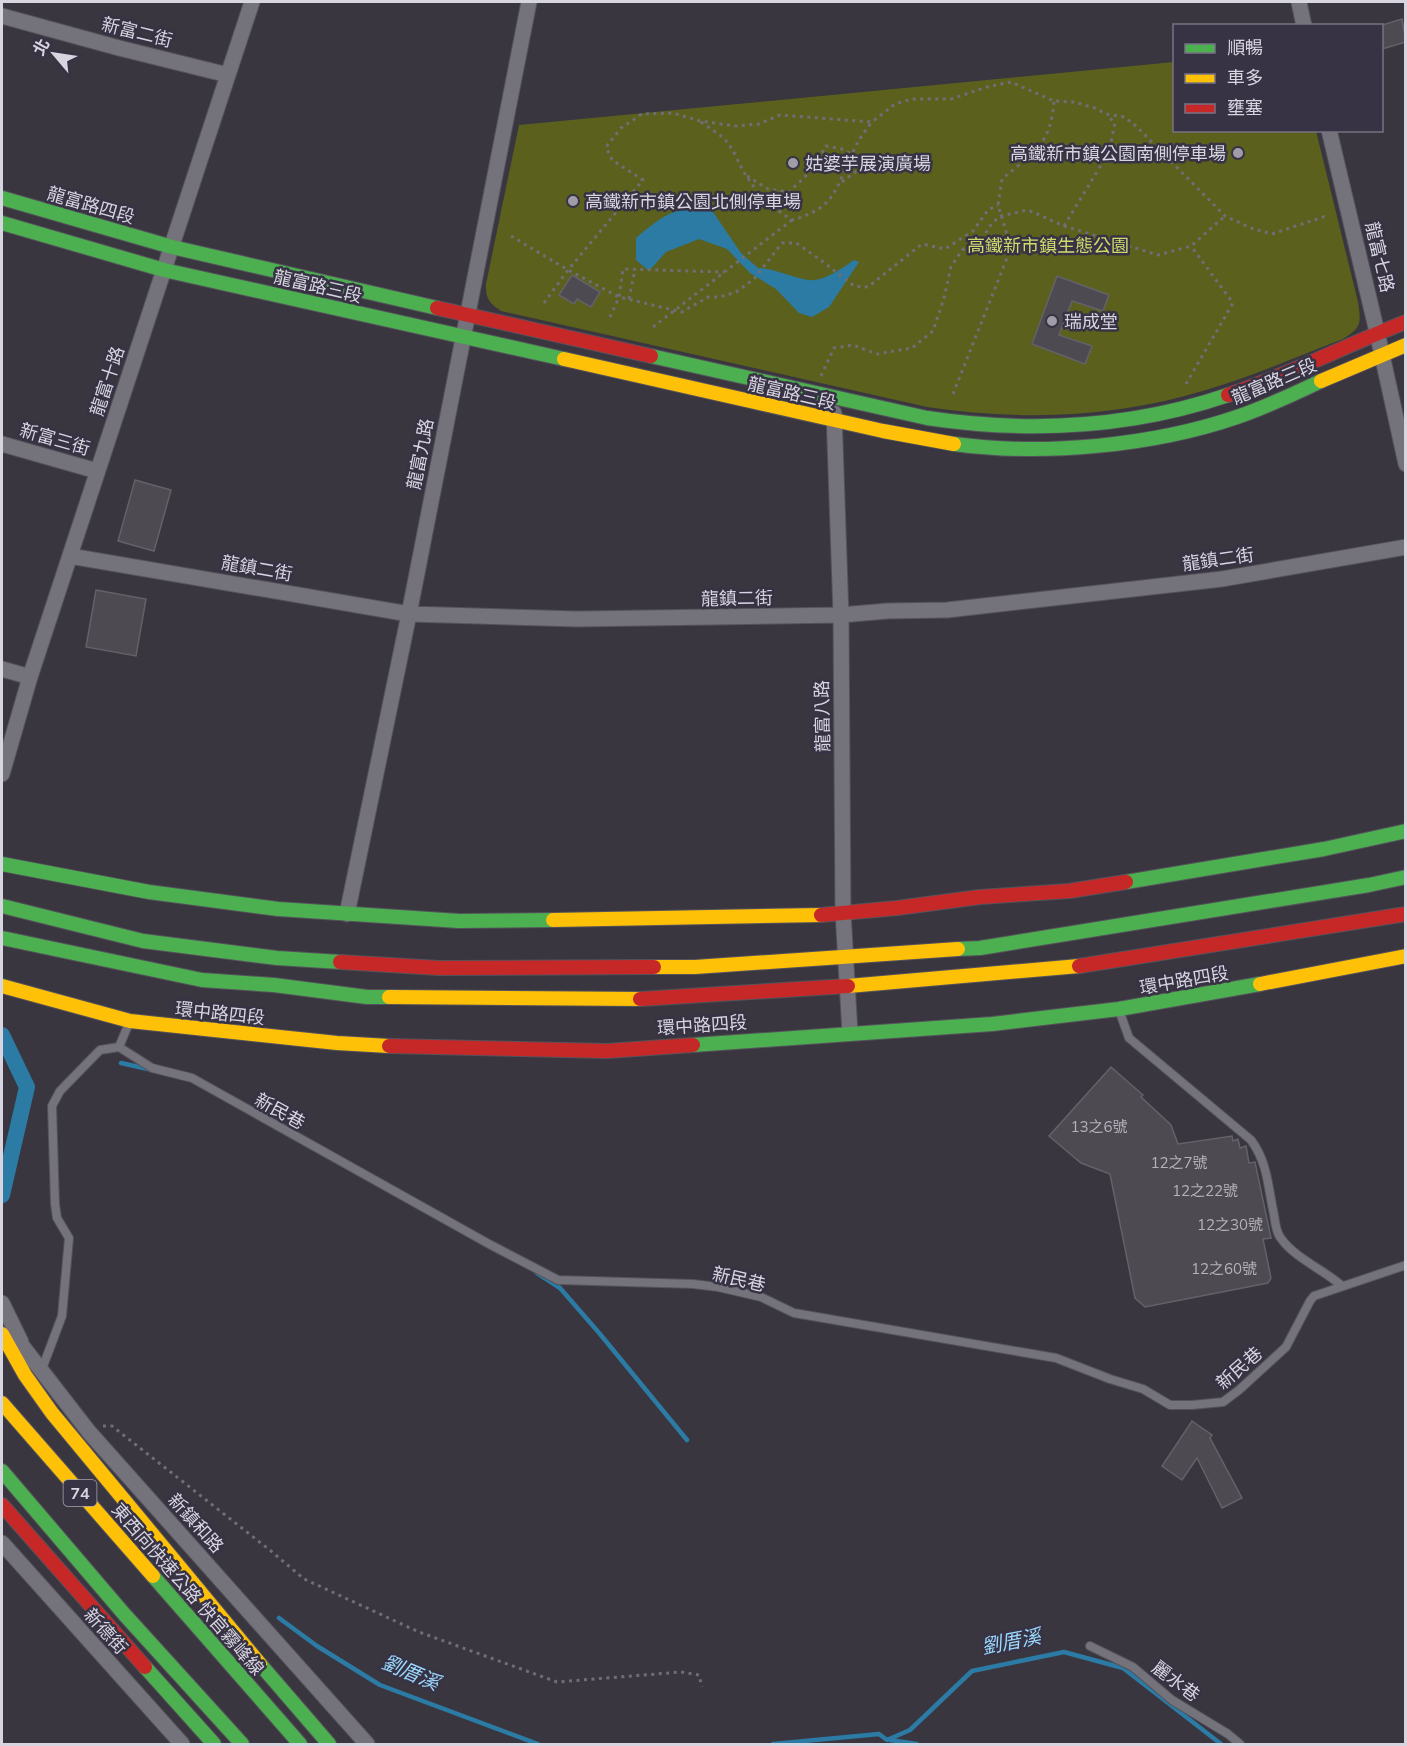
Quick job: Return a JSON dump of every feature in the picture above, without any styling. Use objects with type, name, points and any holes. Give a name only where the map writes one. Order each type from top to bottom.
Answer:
[{"type":"main road","name":"龍富路四段","points":[[2,198],[172,247]]},
{"type":"main road","points":[[2,223],[164,270]]},
{"type":"main road","name":"龍富路三段","points":[[172,247],[834,398],[927,418],[1011,428],[1100,424],[1171,412],[1209,402],[1262,384],[1377,332],[1406,322]]},
{"type":"main road","name":"龍富路三段","points":[[164,270],[866,429],[934,442],[996,448],[1040,450],[1084,448],[1131,442],[1208,425],[1244,415],[1406,345]]},
{"type":"main road","points":[[2,864],[63,877],[190,898],[278,909],[482,921],[642,920],[804,916],[980,897],[1069,891],[1324,849],[1406,831]]},
{"type":"main road","points":[[2,906],[143,941],[277,958],[439,968],[695,967],[980,948],[1357,887],[1406,877]]},
{"type":"main road","name":"環中路四段","points":[[2,938],[202,980],[274,985],[367,997],[640,999],[847,986],[1069,968],[1406,914]]},
{"type":"main road","name":"環中路四段","points":[[2,986],[130,1022],[337,1043],[459,1049],[607,1051],[992,1024],[1119,1010],[1406,956]]},
{"type":"main road","points":[[2,1334],[29,1383],[107,1482],[197,1593],[329,1744]]},
{"type":"main road","name":"東西向快速公路 快官霧峰線","points":[[2,1403],[300,1744]]},
{"type":"main road","name":"74","points":[[2,1471],[124,1614],[242,1744]]},
{"type":"main road","points":[[2,1505],[214,1744]]},
{"type":"street","name":"龍富十路","points":[[2,774],[30,677],[252,2]]},
{"type":"street","name":"龍富九路","points":[[347,914],[409,614],[529,2]]},
{"type":"street","points":[[1299,2],[1304,24]]},
{"type":"street","name":"新富二街","points":[[2,16],[228,75]]},
{"type":"street","name":"龍富七路","points":[[1329,132],[1406,464]]},
{"type":"street","name":"龍富八路","points":[[834,398],[841,615],[844,957],[850,1033]]},
{"type":"street","name":"新富三街","points":[[2,444],[97,471]]},
{"type":"street","name":"龍鎮二街","points":[[70,556],[409,614],[577,619],[841,615],[887,611],[947,610],[1222,579],[1406,547]]},
{"type":"street","points":[[2,669],[30,677]]},
{"type":"street","points":[[2,1303],[21,1341]]},
{"type":"street","name":"新鎮和路","points":[[2,1322],[21,1341],[41,1372],[89,1432],[367,1744]]},
{"type":"street","name":"新德街","points":[[2,1543],[182,1744]]},
{"type":"lane","points":[[1119,1010],[1129,1038],[1251,1140],[1260,1153],[1267,1175],[1278,1235],[1303,1258],[1327,1273],[1342,1286]]},
{"type":"lane","points":[[41,1372],[62,1316],[69,1238],[57,1218],[55,1204],[52,1106],[60,1091],[100,1050],[119,1047],[130,1022]]},
{"type":"lane","name":"新民巷","points":[[119,1047],[152,1068],[192,1078],[489,1244],[558,1280],[693,1284],[718,1287],[761,1297],[794,1313],[1056,1358],[1143,1389],[1170,1405],[1211,1405],[1223,1402],[1286,1347],[1314,1296],[1406,1265]]},
{"type":"lane","name":"麗水巷","points":[[1090,1646],[1133,1667],[1172,1700],[1228,1734],[1240,1744]]},
{"type":"path","points":[[654,327],[793,220],[812,214],[829,201],[841,183],[851,154],[872,122],[895,104],[912,99],[951,99],[1011,82],[1054,101],[1074,102],[1106,114],[1115,123],[1109,152],[1064,226]]},
{"type":"path","points":[[953,394],[1011,248],[998,204],[1002,179],[1040,148],[1053,120],[1054,101]]},
{"type":"path","points":[[544,303],[568,270],[643,180],[612,160],[606,147],[621,128],[642,114],[673,113],[736,126],[759,124],[780,115],[872,122]]},
{"type":"path","points":[[1106,114],[1124,117],[1136,125],[1225,216],[1251,228],[1272,234],[1329,215]]},
{"type":"path","points":[[700,120],[712,132],[727,141],[762,198],[778,212],[793,220]]},
{"type":"path","points":[[746,175],[768,189],[789,192],[812,171],[826,147],[842,149],[851,154]]},
{"type":"path","points":[[841,183],[870,161]]},
{"type":"path","points":[[511,236],[568,270],[620,297],[682,312],[708,297],[720,297],[736,292],[754,279],[782,243],[796,243],[854,286],[868,287],[922,244],[945,249],[973,231],[988,210],[998,204]]},
{"type":"path","points":[[821,376],[834,348],[853,345],[877,354],[912,348],[933,331],[951,267],[962,250],[982,239],[992,223],[1001,216],[1028,210],[1064,226],[1158,255],[1191,246],[1225,216]]},
{"type":"path","points":[[1186,384],[1233,303],[1191,246]]},
{"type":"path","points":[[610,317],[620,297],[623,269],[725,273]]},
{"type":"path","points":[[629,299],[635,269]]},
{"type":"path","points":[[89,1432],[103,1426],[112,1426],[304,1579],[418,1632],[557,1682],[681,1672],[699,1675],[702,1687]]},
{"type":"green space","name":"高鐵新市鎮生態公園","points":[[1173,62],[1173,132],[1316,132],[1358,302],[1360,320],[1357,328],[1343,339],[1241,379],[1206,390],[1138,406],[1068,414],[1032,415],[927,407],[501,311],[487,297],[486,284],[519,125]]},
{"type":"water","points":[[700,207],[713,212],[741,253],[758,268],[815,280],[830,275],[854,260],[859,262],[829,307],[812,317],[799,313],[776,289],[750,273],[727,249],[699,239],[666,252],[649,271],[636,260],[636,238],[643,232],[672,213]]},
{"type":"building","points":[[1402,19],[1406,42],[1383,49],[1383,25]]},
{"type":"building","points":[[572,275],[600,292],[591,307],[577,299],[574,304],[559,295]]},
{"type":"building","name":"瑞成堂","points":[[1057,276],[1109,295],[1103,311],[1072,301],[1059,335],[1092,346],[1085,364],[1032,344]]},
{"type":"building","points":[[135,480],[171,490],[154,551],[118,541]]},
{"type":"building","points":[[96,590],[146,599],[136,656],[86,647]]},
{"type":"building","points":[[1111,1067],[1143,1095],[1141,1097],[1171,1125],[1178,1144],[1232,1136],[1233,1141],[1238,1139],[1240,1148],[1246,1146],[1249,1163],[1255,1162],[1271,1238],[1263,1239],[1271,1278],[1268,1283],[1145,1307],[1135,1298],[1110,1174],[1081,1163],[1049,1136]]},
{"type":"building","points":[[1192,1421],[1212,1435],[1210,1438],[1242,1498],[1222,1508],[1197,1458],[1182,1480],[1162,1466]]},
{"type":"waterway","name":"劉厝溪","points":[[2,1035],[27,1087],[2,1195]]},
{"type":"waterway","points":[[121,1063],[152,1070]]},
{"type":"waterway","points":[[537,1273],[560,1288],[687,1440]]},
{"type":"waterway","name":"劉厝溪","points":[[279,1618],[317,1646],[380,1685],[538,1744]]},
{"type":"waterway","name":"劉厝溪","points":[[773,1744],[879,1734],[887,1740],[910,1730],[972,1671],[1064,1652],[1123,1668],[1221,1744]]},
{"type":"waterway","points":[[890,1740],[917,1744]]},
{"type":"traffic: fast","points":[[2,198],[172,247],[437,308]]},
{"type":"traffic: fast","points":[[2,223],[164,270],[564,359]]},
{"type":"traffic: fast","points":[[651,356],[927,418],[965,423],[1041,426],[1117,421],[1154,415],[1228,395]]},
{"type":"traffic: fast","points":[[954,444],[1024,449],[1060,448],[1097,446],[1169,435],[1237,417],[1321,381]]},
{"type":"traffic: fast","points":[[1126,882],[1324,849],[1406,831]]},
{"type":"traffic: fast","points":[[2,864],[149,892],[278,909],[459,921],[553,920]]},
{"type":"traffic: fast","points":[[958,949],[980,948],[1369,885],[1406,877]]},
{"type":"traffic: fast","points":[[2,906],[143,941],[277,958],[340,962]]},
{"type":"traffic: fast","points":[[2,938],[202,980],[274,985],[367,997],[389,997]]},
{"type":"traffic: fast","points":[[693,1045],[992,1024],[1119,1009],[1260,984]]},
{"type":"traffic: fast","points":[[2,1471],[124,1614],[242,1744]]},
{"type":"traffic: fast","points":[[153,1576],[300,1744]]},
{"type":"traffic: fast","points":[[260,1664],[329,1744]]},
{"type":"traffic: fast","points":[[145,1667],[214,1744]]},
{"type":"traffic: slow","points":[[1321,381],[1406,345]]},
{"type":"traffic: slow","points":[[564,359],[883,431],[954,444]]},
{"type":"traffic: slow","points":[[553,920],[821,915]]},
{"type":"traffic: slow","points":[[654,967],[695,967],[958,949]]},
{"type":"traffic: slow","points":[[1260,984],[1406,956]]},
{"type":"traffic: slow","points":[[848,986],[1079,966]]},
{"type":"traffic: slow","points":[[2,986],[130,1021],[337,1043],[389,1046]]},
{"type":"traffic: slow","points":[[389,997],[640,999]]},
{"type":"traffic: slow","points":[[2,1334],[25,1375],[52,1413],[260,1664]]},
{"type":"traffic: slow","points":[[2,1403],[153,1576]]},
{"type":"traffic: jam","points":[[437,308],[651,356]]},
{"type":"traffic: jam","points":[[1228,395],[1406,322]]},
{"type":"traffic: jam","points":[[821,915],[980,897],[1069,891],[1126,882]]},
{"type":"traffic: jam","points":[[1079,966],[1406,914]]},
{"type":"traffic: jam","points":[[340,962],[439,968],[654,967]]},
{"type":"traffic: jam","points":[[640,999],[848,986]]},
{"type":"traffic: jam","points":[[389,1046],[607,1051],[693,1045]]},
{"type":"traffic: jam","points":[[2,1505],[145,1667]]},
{"type":"place","name":"高鐵新市鎮公園南側停車場","points":[[1238,153]]},
{"type":"place","name":"姑婆芋展演廣場","points":[[793,163]]},
{"type":"place","name":"高鐵新市鎮公園北側停車場","points":[[573,201]]},
{"type":"place","name":"瑞成堂","points":[[1052,321]]}]
